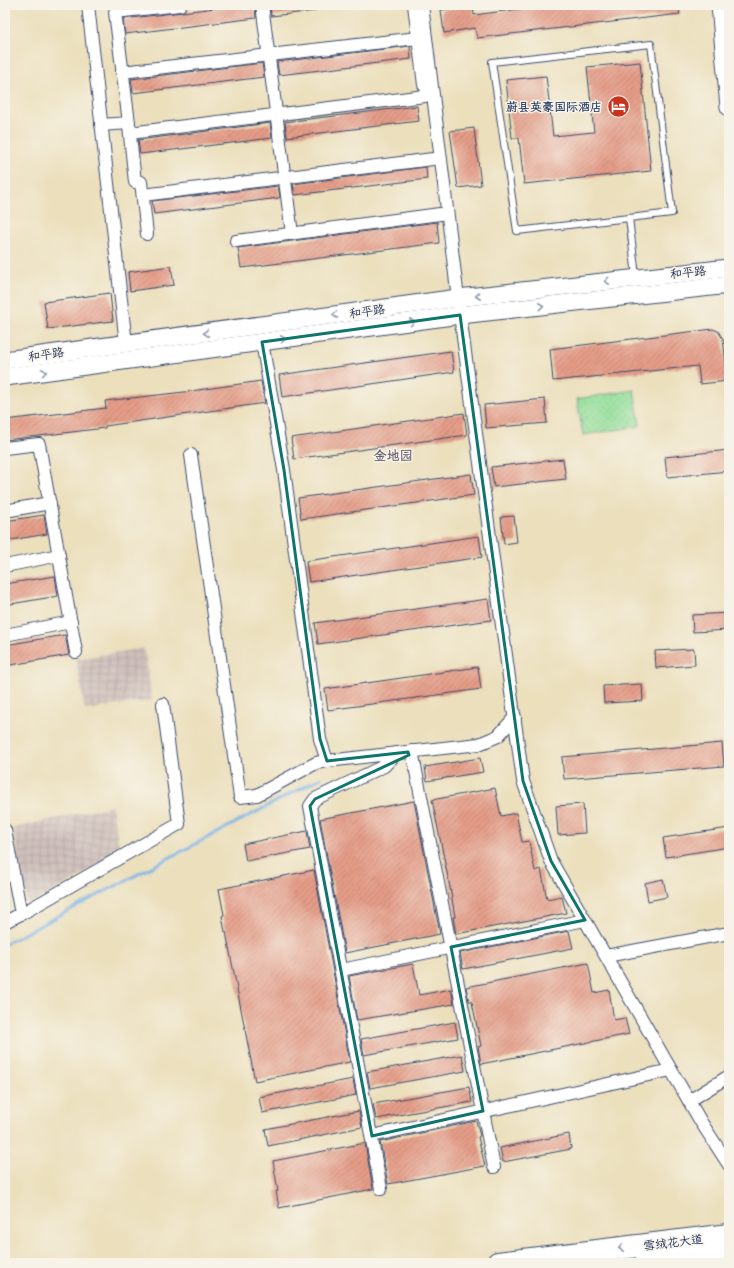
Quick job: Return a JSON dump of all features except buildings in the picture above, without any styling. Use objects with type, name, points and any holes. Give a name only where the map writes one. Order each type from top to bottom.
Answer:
[{"type":"highway","name":"雪绒花大道","points":[[498,1263],[729,1235]]},
{"type":"highway","name":"雪绒花大道","points":[[646,1263],[729,1253]]},
{"type":"street","points":[[88,5],[126,344]]},
{"type":"street","points":[[147,234],[142,182],[135,182],[115,12],[124,8],[180,5]]},
{"type":"street","points":[[262,5],[292,234]]},
{"type":"street","points":[[414,5],[444,246]]},
{"type":"street","points":[[422,5],[460,315],[523,781],[551,860],[689,1101],[729,1165]]},
{"type":"street","points":[[720,5],[729,107]]},
{"type":"street","points":[[122,72],[418,38]]},
{"type":"street","points":[[101,125],[129,128],[276,115],[425,96]]},
{"type":"street","points":[[143,196],[433,159]]},
{"type":"street","points":[[236,241],[440,214]]},
{"type":"street","name":"和平路","points":[[5,360],[458,298],[729,268]]},
{"type":"street","name":"和平路","points":[[5,377],[460,315],[729,285]]},
{"type":"street","points":[[262,342],[284,470],[320,740],[327,761]]},
{"type":"street","points":[[5,448],[39,444],[76,652]]},
{"type":"street","points":[[191,455],[240,797],[257,795],[316,763],[479,744],[498,736],[515,717]]},
{"type":"street","points":[[5,511],[50,503]]},
{"type":"street","points":[[5,566],[59,555]]},
{"type":"street","points":[[5,634],[71,622]]},
{"type":"street","points":[[5,922],[179,824],[163,704]]},
{"type":"street","points":[[412,751],[494,1167]]},
{"type":"street","points":[[381,1189],[310,806],[315,799],[384,766],[397,753]]},
{"type":"street","points":[[5,830],[21,914]]},
{"type":"street","points":[[341,970],[585,920]]},
{"type":"street","points":[[606,956],[729,933]]},
{"type":"street","points":[[372,1136],[671,1070]]},
{"type":"street","points":[[689,1101],[729,1076]]},
{"type":"lane","points":[[651,44],[672,214],[629,218],[517,231],[492,62],[651,44]]},
{"type":"lane","points":[[629,218],[636,278]]},
{"type":"highlighted area","points":[[460,315],[523,781],[551,861],[585,920],[451,947],[483,1111],[372,1136],[310,806],[315,799],[409,755],[408,752],[327,761],[320,739],[284,470],[262,342]]},
{"type":"shaded area","points":[[144,648],[152,700],[85,710],[76,659]]},
{"type":"shaded area","points":[[112,806],[120,854],[28,905],[13,828]]},
{"type":"green space","points":[[634,390],[640,426],[583,435],[577,399]]},
{"type":"waterway","points":[[5,944],[321,778]]},
{"type":"place","name":"蔚县英豪国际酒店","points":[[618,106]]},
{"type":"district","name":"金地园","points":[[393,455]]}]
